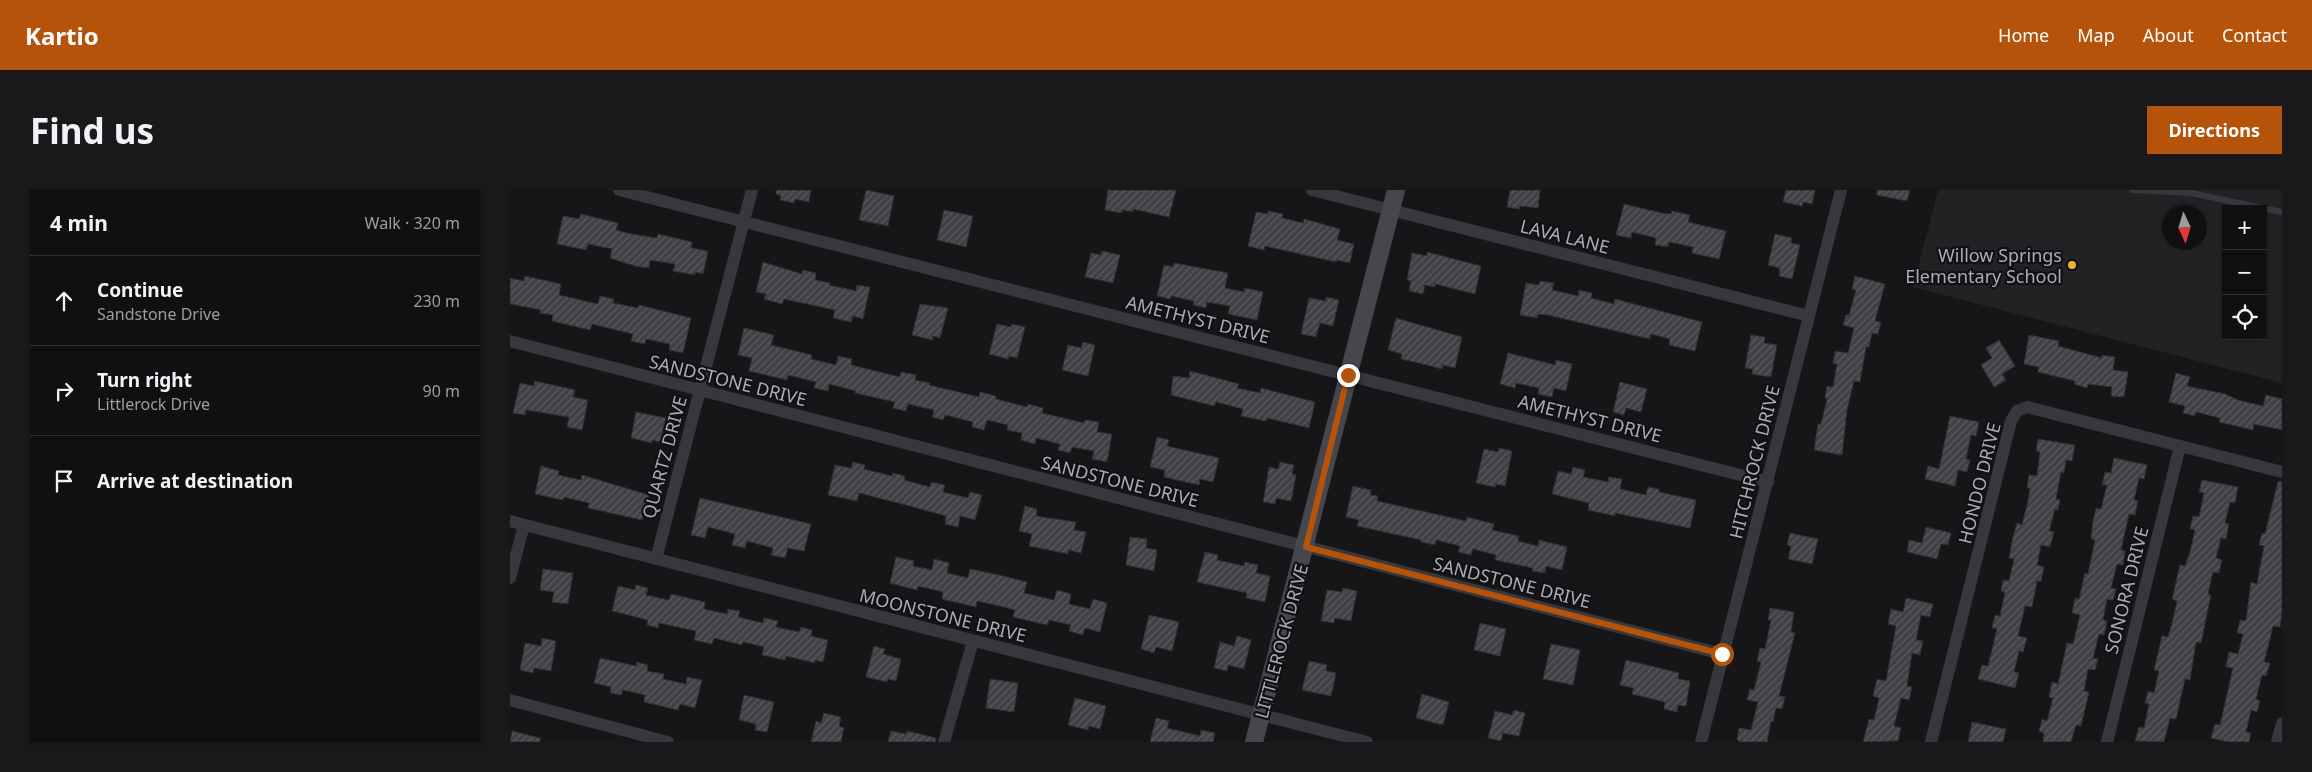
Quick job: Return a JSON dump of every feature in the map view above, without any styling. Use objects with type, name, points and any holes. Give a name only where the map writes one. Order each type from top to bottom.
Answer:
[{"type":"street","name":"AMETHYST DRIVE","points":[[618,190],[1768,482]]},
{"type":"street","name":"QUARTZ DRIVE","points":[[656,559],[752,190]]},
{"type":"street","name":"LAVA LANE","points":[[1312,190],[1809,316]]},
{"type":"street","name":"LITTLEROCK DRIVE","points":[[1254,742],[1306,547],[1396,190]]},
{"type":"street","name":"HITCHROCK DRIVE","points":[[1701,742],[1841,190]]},
{"type":"street","name":"SANDSTONE DRIVE","points":[[510,342],[1722,654]]},
{"type":"street","name":"HONDO DRIVE","points":[[1932,742],[2011,422],[2017,411],[2027,407],[2282,472]]},
{"type":"street","name":"SONORA DRIVE","points":[[2107,742],[2180,446]]},
{"type":"street","name":"MOONSTONE DRIVE","points":[[510,521],[1368,742]]},
{"type":"street","points":[[510,578],[524,525]]},
{"type":"street","points":[[944,742],[973,640]]},
{"type":"street","points":[[510,700],[668,742]]},
{"type":"street","points":[[2277,742],[2282,723]]},
{"type":"lane","points":[[2132,190],[2191,193],[2282,212]]},
{"type":"shaded area","name":"Willow Springs Elementary School","points":[[1938,190],[2282,190],[2282,383],[1913,287]]},
{"type":"building","points":[[776,190],[811,190],[809,202],[795,199],[794,203],[780,200],[781,196],[776,194]]},
{"type":"building","points":[[866,190],[894,196],[888,226],[859,220]]},
{"type":"building","points":[[1108,190],[1176,190],[1169,217],[1133,209],[1133,212],[1122,210],[1122,213],[1105,210]]},
{"type":"building","points":[[1510,190],[1540,190],[1538,208],[1520,206],[1519,209],[1507,207]]},
{"type":"building","points":[[1786,190],[1815,190],[1812,204],[1803,202],[1802,206],[1783,202]]},
{"type":"building","points":[[1877,190],[1910,190],[1907,201],[1877,195]]},
{"type":"building","points":[[1624,204],[1662,213],[1671,214],[1672,211],[1690,215],[1688,222],[1726,231],[1719,259],[1692,253],[1693,247],[1669,242],[1668,247],[1655,245],[1656,238],[1632,232],[1631,238],[1616,235]]},
{"type":"building","points":[[944,210],[973,216],[966,247],[937,240]]},
{"type":"building","points":[[1268,211],[1283,214],[1282,218],[1303,223],[1304,219],[1340,229],[1337,240],[1354,244],[1350,263],[1337,260],[1336,262],[1265,246],[1264,250],[1248,246],[1256,212],[1267,214]]},
{"type":"building","points":[[581,214],[618,223],[616,230],[631,234],[657,238],[658,234],[692,242],[691,248],[708,251],[703,274],[695,272],[695,275],[673,271],[675,264],[650,260],[649,268],[635,266],[610,258],[612,249],[588,244],[586,250],[557,244],[563,216],[579,219]]},
{"type":"building","points":[[1775,234],[1792,238],[1791,243],[1800,245],[1792,279],[1779,276],[1780,268],[1768,265]]},
{"type":"building","points":[[1102,251],[1120,255],[1113,283],[1085,277],[1091,253],[1101,255]]},
{"type":"building","points":[[1427,252],[1481,266],[1475,294],[1435,284],[1435,287],[1425,285],[1423,294],[1409,291],[1411,281],[1407,280],[1412,253],[1427,256]]},
{"type":"building","points":[[763,262],[802,274],[803,270],[816,273],[815,280],[830,283],[829,285],[856,291],[857,285],[870,287],[863,319],[853,316],[851,322],[833,318],[835,310],[784,299],[782,304],[764,299],[766,294],[756,292]]},
{"type":"building","points":[[1174,263],[1228,273],[1225,288],[1244,292],[1245,288],[1263,292],[1257,320],[1228,314],[1230,306],[1207,302],[1206,308],[1193,305],[1194,301],[1171,296],[1170,299],[1157,296],[1164,265],[1173,267]]},
{"type":"building","points":[[525,276],[561,284],[559,295],[598,304],[600,296],[614,299],[613,303],[638,308],[639,305],[691,318],[683,353],[669,350],[670,344],[646,339],[645,344],[631,341],[633,334],[592,324],[590,330],[552,321],[553,315],[540,313],[541,310],[510,304],[510,278],[524,281]]},
{"type":"building","points":[[1855,276],[1885,284],[1875,321],[1881,322],[1878,334],[1872,333],[1869,347],[1866,347],[1860,382],[1854,381],[1847,410],[1842,455],[1814,450],[1818,424],[1821,424],[1827,399],[1825,398],[1827,386],[1833,387],[1837,364],[1833,363],[1835,351],[1848,353],[1854,328],[1843,325],[1846,315],[1849,315],[1856,290],[1852,289]]},
{"type":"building","points":[[1540,281],[1554,283],[1552,290],[1578,296],[1579,290],[1592,293],[1591,298],[1614,304],[1615,299],[1702,322],[1695,351],[1669,345],[1670,339],[1651,334],[1650,339],[1548,315],[1538,314],[1537,318],[1520,315],[1526,283],[1539,285]]},
{"type":"building","points":[[1326,297],[1339,300],[1333,326],[1320,323],[1316,337],[1301,334],[1309,298],[1326,301]]},
{"type":"building","points":[[920,304],[948,308],[940,338],[933,336],[932,340],[912,335]]},
{"type":"building","points":[[1396,318],[1462,337],[1455,368],[1443,365],[1442,369],[1401,359],[1402,354],[1388,350]]},
{"type":"building","points":[[997,324],[1011,327],[1012,324],[1025,327],[1017,358],[1009,356],[1008,359],[989,354]]},
{"type":"building","points":[[744,328],[774,335],[771,345],[812,355],[811,359],[836,365],[838,356],[852,359],[851,365],[900,377],[901,372],[916,375],[915,380],[930,383],[929,385],[979,397],[980,392],[996,396],[996,399],[1027,407],[1028,404],[1043,408],[1042,413],[1084,423],[1085,420],[1099,422],[1097,432],[1112,434],[1107,462],[1092,459],[1094,451],[1072,447],[1070,453],[1058,450],[1060,444],[1036,438],[1035,444],[1021,440],[1022,433],[1007,430],[1008,425],[987,420],[984,430],[972,427],[973,422],[945,415],[943,420],[932,417],[934,410],[908,404],[906,411],[893,408],[895,402],[855,393],[856,391],[829,384],[828,391],[814,388],[816,382],[788,375],[787,380],[749,371],[752,358],[738,355]]},
{"type":"building","points":[[1751,335],[1765,337],[1764,343],[1777,345],[1771,377],[1752,374],[1753,369],[1745,368]]},
{"type":"building","points":[[2029,335],[2059,341],[2058,346],[2102,358],[2102,355],[2115,357],[2113,370],[2128,372],[2124,397],[2111,396],[2112,387],[2088,384],[2087,388],[2074,384],[2075,381],[2038,372],[2039,367],[2024,364]]},
{"type":"building","points":[[1999,340],[2015,366],[2002,374],[2006,380],[1994,387],[1981,365],[1992,358],[1986,348]]},
{"type":"building","points":[[1083,342],[1095,345],[1088,376],[1062,370],[1068,345],[1081,348]]},
{"type":"building","points":[[1508,353],[1555,365],[1556,360],[1572,364],[1566,391],[1554,388],[1552,397],[1538,394],[1539,388],[1516,383],[1515,388],[1500,384]]},
{"type":"building","points":[[1190,371],[1239,384],[1237,388],[1260,393],[1261,388],[1315,402],[1309,428],[1267,418],[1266,421],[1241,416],[1243,409],[1216,402],[1214,406],[1171,395],[1173,376],[1189,378]]},
{"type":"building","points":[[2176,373],[2190,377],[2187,386],[2225,394],[2238,400],[2263,406],[2266,395],[2282,399],[2282,430],[2254,424],[2253,430],[2219,422],[2220,418],[2196,412],[2195,416],[2183,413],[2185,406],[2169,402]]},
{"type":"building","points":[[535,381],[575,390],[573,397],[588,400],[582,430],[567,427],[569,417],[526,410],[525,415],[513,413],[520,383],[534,386]]},
{"type":"building","points":[[1620,382],[1647,389],[1641,412],[1626,408],[1624,415],[1613,412]]},
{"type":"building","points":[[636,412],[666,418],[660,442],[652,440],[652,443],[631,438]]},
{"type":"building","points":[[1950,416],[1979,422],[1976,436],[1971,435],[1966,459],[1970,460],[1967,472],[1958,470],[1955,486],[1925,479],[1928,466],[1939,469]]},
{"type":"building","points":[[1157,437],[1169,440],[1167,446],[1219,458],[1213,482],[1200,479],[1199,485],[1164,477],[1165,470],[1150,467]]},
{"type":"building","points":[[2038,439],[2075,445],[2072,461],[2066,460],[2064,473],[2061,472],[2056,499],[2060,500],[2058,510],[2055,509],[2049,531],[2054,532],[2050,547],[2041,545],[2037,565],[2044,567],[2041,581],[2037,581],[2032,607],[2025,606],[2018,636],[2027,638],[2023,652],[2019,651],[2014,672],[2019,673],[2015,688],[1978,679],[1982,665],[1988,666],[1997,629],[1992,628],[1995,615],[2000,616],[2005,592],[2001,591],[2003,580],[2009,581],[2014,559],[2009,558],[2013,537],[2017,523],[2022,525],[2028,501],[2029,475],[2037,476],[2040,452],[2036,451]]},
{"type":"building","points":[[1499,448],[1512,451],[1505,486],[1496,484],[1495,487],[1476,483],[1484,449],[1498,452]]},
{"type":"building","points":[[2114,458],[2147,465],[2144,479],[2139,478],[2134,500],[2138,501],[2135,515],[2129,514],[2121,550],[2125,551],[2123,565],[2117,564],[2111,588],[2116,589],[2113,600],[2107,599],[2103,620],[2107,621],[2104,635],[2099,634],[2093,658],[2098,659],[2095,670],[2088,669],[2084,691],[2089,692],[2081,726],[2076,725],[2071,742],[2043,742],[2044,733],[2039,731],[2042,719],[2047,721],[2053,698],[2049,697],[2052,682],[2058,684],[2067,643],[2073,644],[2080,615],[2072,613],[2075,598],[2079,599],[2085,573],[2088,574],[2095,540],[2091,539],[2093,521],[2096,508],[2101,509],[2107,485],[2102,485],[2105,472],[2111,473]]},
{"type":"building","points":[[853,462],[865,465],[864,469],[892,476],[893,473],[905,476],[904,480],[930,487],[931,482],[945,485],[943,492],[968,498],[970,492],[982,495],[975,520],[960,516],[958,527],[945,524],[946,516],[859,493],[857,501],[828,495],[835,465],[851,468]]},
{"type":"building","points":[[1280,462],[1294,465],[1292,474],[1296,475],[1291,501],[1276,498],[1275,504],[1263,502],[1269,467],[1278,469]]},
{"type":"building","points":[[541,466],[559,471],[558,475],[581,480],[582,475],[649,495],[642,520],[588,508],[589,503],[564,497],[563,500],[535,494]]},
{"type":"building","points":[[1573,467],[1585,470],[1583,477],[1608,482],[1609,477],[1622,479],[1620,489],[1646,495],[1648,487],[1659,489],[1659,492],[1696,500],[1690,528],[1615,513],[1615,516],[1588,510],[1589,503],[1552,494],[1558,471],[1571,474]]},
{"type":"building","points":[[2202,480],[2238,487],[2235,503],[2230,502],[2225,523],[2229,524],[2226,539],[2221,538],[2216,558],[2222,560],[2219,573],[2213,572],[2208,594],[2211,595],[2201,643],[2196,642],[2190,680],[2185,679],[2176,719],[2170,718],[2164,742],[2135,741],[2139,727],[2144,728],[2149,704],[2145,703],[2148,691],[2154,693],[2159,671],[2154,670],[2162,636],[2168,637],[2172,623],[2177,601],[2172,599],[2180,565],[2185,566],[2190,552],[2195,530],[2190,529],[2193,516],[2199,517],[2204,493],[2199,492]]},
{"type":"building","points":[[2278,482],[2282,482],[2282,612],[2280,627],[2273,626],[2264,662],[2270,663],[2266,676],[2262,675],[2256,699],[2260,701],[2257,712],[2251,710],[2246,732],[2251,733],[2249,742],[2227,742],[2211,738],[2215,724],[2220,725],[2233,668],[2226,667],[2229,652],[2238,654],[2243,634],[2237,633],[2240,620],[2246,621],[2251,582],[2257,584],[2264,546],[2259,545],[2262,533],[2265,534]]},
{"type":"building","points":[[1353,486],[1371,490],[1370,495],[1378,496],[1377,501],[1466,521],[1467,517],[1494,524],[1492,530],[1519,536],[1518,541],[1538,546],[1539,540],[1567,547],[1562,570],[1546,566],[1545,573],[1532,571],[1533,568],[1495,560],[1496,555],[1473,549],[1471,555],[1458,552],[1460,546],[1436,540],[1435,545],[1421,542],[1421,540],[1357,526],[1359,520],[1346,517]]},
{"type":"building","points":[[700,498],[811,524],[804,551],[788,548],[785,558],[771,555],[773,548],[747,541],[745,548],[732,545],[735,534],[708,527],[705,538],[691,535]]},
{"type":"building","points":[[1025,506],[1037,509],[1036,516],[1076,522],[1074,530],[1086,532],[1081,553],[1069,550],[1068,554],[1029,546],[1032,534],[1019,531]]},
{"type":"building","points":[[1926,527],[1951,533],[1948,545],[1941,544],[1937,559],[1907,552],[1909,540],[1922,543]]},
{"type":"building","points":[[1790,533],[1818,539],[1812,564],[1788,559],[1791,546],[1787,545]]},
{"type":"building","points":[[1130,537],[1147,539],[1146,548],[1157,550],[1154,571],[1126,565]]},
{"type":"building","points":[[1205,552],[1218,555],[1217,560],[1244,566],[1245,562],[1258,565],[1256,573],[1270,576],[1265,602],[1246,598],[1247,593],[1197,582]]},
{"type":"building","points":[[896,557],[914,561],[913,566],[932,570],[934,559],[949,563],[947,573],[968,578],[970,569],[1027,582],[1024,593],[1054,600],[1057,590],[1071,594],[1069,604],[1090,609],[1093,599],[1107,603],[1100,632],[1085,628],[1083,635],[1069,631],[1071,625],[1049,620],[1047,625],[1013,617],[1015,610],[977,601],[976,607],[942,599],[943,592],[918,586],[917,590],[890,583]]},
{"type":"building","points":[[543,569],[573,573],[568,604],[552,602],[554,592],[540,590]]},
{"type":"building","points":[[636,585],[648,588],[646,595],[669,600],[671,594],[705,602],[704,609],[727,614],[728,609],[740,611],[738,617],[763,623],[764,618],[778,621],[776,627],[799,632],[801,627],[812,630],[811,636],[828,640],[823,662],[815,660],[815,663],[786,656],[785,660],[762,655],[764,647],[743,642],[742,645],[714,638],[712,644],[694,640],[696,631],[659,623],[658,628],[647,625],[648,620],[612,611],[618,586],[635,590]]},
{"type":"building","points":[[1343,588],[1357,591],[1351,621],[1335,618],[1334,623],[1321,621],[1327,590],[1342,592]]},
{"type":"building","points":[[1906,598],[1933,604],[1930,617],[1921,615],[1916,640],[1923,641],[1920,655],[1912,653],[1907,686],[1912,687],[1909,700],[1901,698],[1894,726],[1901,728],[1898,741],[1863,742],[1869,719],[1874,720],[1879,698],[1873,696],[1877,679],[1886,681],[1896,626],[1888,624],[1891,609],[1903,612]]},
{"type":"building","points":[[1770,608],[1794,612],[1791,632],[1795,633],[1779,696],[1785,697],[1782,709],[1776,708],[1773,722],[1771,721],[1767,742],[1740,742],[1737,740],[1739,728],[1751,730],[1758,702],[1747,700],[1750,689],[1754,690],[1761,662],[1757,661],[1760,648],[1765,649],[1771,620],[1768,620]]},
{"type":"building","points":[[1149,615],[1179,622],[1172,651],[1156,647],[1154,653],[1141,649]]},
{"type":"building","points":[[1480,623],[1506,629],[1500,656],[1474,650]]},
{"type":"building","points":[[1237,636],[1251,640],[1244,669],[1228,665],[1227,671],[1214,668],[1220,642],[1234,646]]},
{"type":"building","points":[[542,638],[556,641],[551,671],[534,668],[533,673],[520,670],[525,643],[541,646]]},
{"type":"building","points":[[1551,644],[1580,650],[1573,685],[1543,679]]},
{"type":"building","points":[[874,646],[885,649],[883,654],[901,659],[896,681],[888,679],[887,682],[866,677]]},
{"type":"building","points":[[600,658],[636,666],[637,662],[648,665],[647,671],[664,674],[663,679],[686,684],[687,677],[702,680],[695,708],[680,704],[678,710],[644,702],[645,695],[623,690],[621,695],[610,693],[611,687],[594,683]]},
{"type":"building","points":[[1626,660],[1679,673],[1678,679],[1690,681],[1686,706],[1678,705],[1677,712],[1664,709],[1665,702],[1632,694],[1634,688],[1620,685]]},
{"type":"building","points":[[1309,661],[1327,665],[1326,671],[1336,673],[1331,696],[1302,690]]},
{"type":"building","points":[[990,679],[1018,683],[1014,712],[986,708]]},
{"type":"building","points":[[1422,694],[1449,702],[1443,725],[1416,718]]},
{"type":"building","points":[[744,695],[774,702],[767,732],[755,730],[756,724],[739,720]]},
{"type":"building","points":[[1075,698],[1106,706],[1100,729],[1089,726],[1088,730],[1068,725]]},
{"type":"building","points":[[1514,710],[1525,713],[1519,736],[1503,733],[1501,741],[1488,738],[1495,711],[1512,715]]},
{"type":"building","points":[[824,713],[841,717],[839,726],[844,728],[841,742],[811,742],[816,721],[821,723]]},
{"type":"building","points":[[1156,718],[1169,721],[1167,728],[1200,736],[1201,730],[1215,733],[1213,742],[1150,742]]},
{"type":"building","points":[[1972,722],[2006,729],[2003,742],[1968,742]]},
{"type":"building","points":[[512,731],[540,738],[540,742],[510,742]]},
{"type":"building","points":[[891,731],[906,734],[907,731],[936,738],[935,742],[888,742]]},
{"type":"place","name":"Willow Springs Elementary School","points":[[2072,265]]},
{"type":"route","points":[[1348,375],[1306,547],[1722,654]]}]
